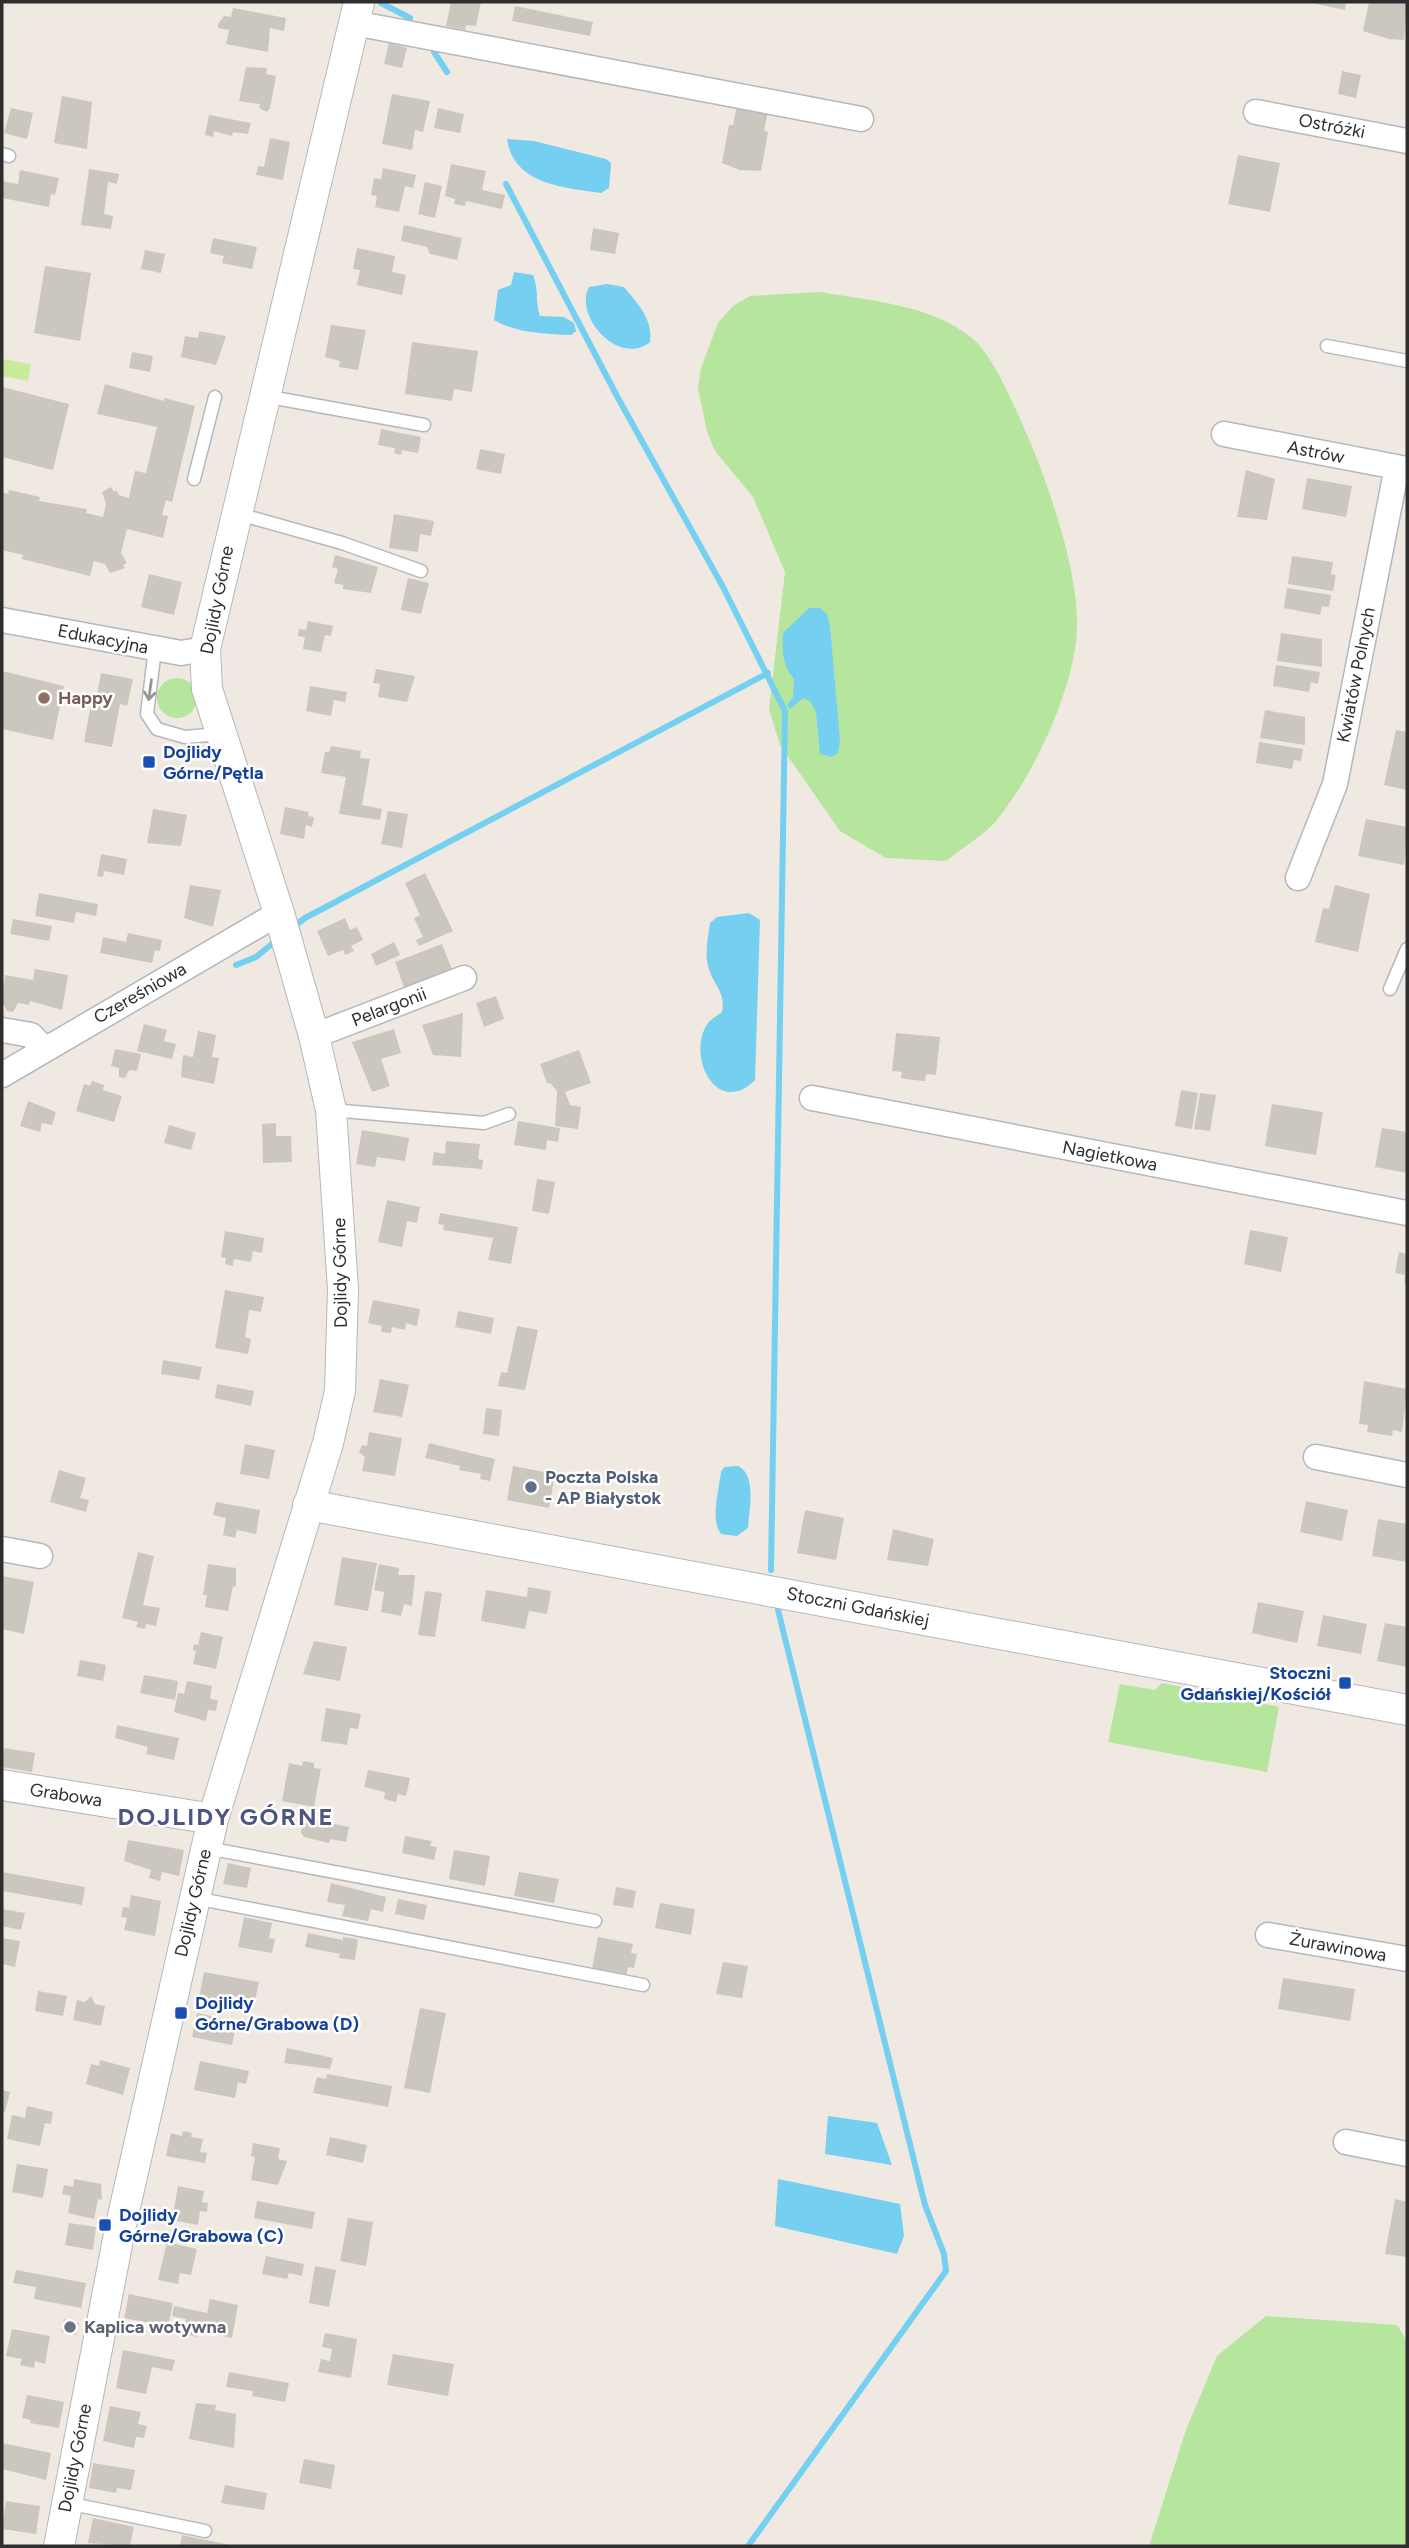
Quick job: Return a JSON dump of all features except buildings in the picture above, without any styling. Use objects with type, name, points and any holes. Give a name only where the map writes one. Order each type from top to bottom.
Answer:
[{"type":"street","points":[[356,13],[861,118]]},
{"type":"street","name":"Dojlidy Górne","points":[[59,2546],[120,2229],[213,1819],[328,1443],[340,1391],[343,1289],[331,1110],[314,1036],[279,913],[207,689],[205,649],[235,513],[356,13]]},
{"type":"street","name":"Ostróżki","points":[[1256,112],[1407,141]]},
{"type":"street","name":"Astrów","points":[[1224,434],[1402,468]]},
{"type":"street","name":"Kwiatów Polnych","points":[[1298,878],[1335,784],[1402,468]]},
{"type":"street","name":"Edukacyjna","points":[[2,620],[181,653],[205,649]]},
{"type":"street","name":"Czereśniowa","points":[[2,1075],[279,913]]},
{"type":"street","name":"Pelargonii","points":[[314,1036],[464,978]]},
{"type":"street","points":[[2,1030],[31,1035],[44,1049]]},
{"type":"street","name":"Nagietkowa","points":[[812,1098],[1407,1213]]},
{"type":"street","points":[[1316,1457],[1407,1475]]},
{"type":"street","name":"Stoczni Gdańskiej","points":[[308,1505],[1407,1710]]},
{"type":"street","points":[[2,1549],[40,1556]]},
{"type":"street","name":"Grabowa","points":[[2,1785],[213,1819]]},
{"type":"street","name":"Żurawinowa","points":[[1269,1935],[1407,1959]]},
{"type":"street","points":[[1346,2142],[1407,2154]]},
{"type":"lane","points":[[1327,346],[1407,361]]},
{"type":"lane","points":[[264,396],[424,425]]},
{"type":"lane","points":[[194,479],[215,397]]},
{"type":"lane","points":[[235,513],[342,543],[421,571]]},
{"type":"lane","points":[[145,646],[147,714],[157,729],[185,737],[220,734]]},
{"type":"lane","points":[[1390,989],[1407,949]]},
{"type":"lane","points":[[331,1110],[484,1123],[509,1114]]},
{"type":"lane","points":[[206,1848],[595,1921]]},
{"type":"lane","points":[[194,1898],[643,1985]]},
{"type":"lane","points":[[67,2503],[205,2531]]},
{"type":"green space","points":[[821,292],[920,311],[956,327],[981,347],[1004,385],[1029,439],[1046,482],[1068,558],[1077,628],[1075,652],[1061,703],[1038,756],[1010,802],[991,826],[946,861],[886,858],[840,831],[780,745],[769,709],[785,572],[753,497],[715,451],[707,432],[698,388],[701,368],[718,323],[733,306],[750,296]]},
{"type":"green space","points":[[2,359],[31,364],[28,381],[2,376]]},
{"type":"green space","points":[[177,678],[191,684],[197,698],[191,712],[177,718],[163,712],[157,698],[163,684]]},
{"type":"green space","points":[[1162,1683],[1279,1707],[1267,1772],[1108,1742],[1120,1684],[1155,1690]]},
{"type":"green space","points":[[1266,2316],[1397,2325],[1407,2341],[1407,2546],[1149,2546],[1186,2430],[1217,2356]]},
{"type":"water","points":[[507,139],[534,141],[606,159],[611,163],[609,188],[601,193],[557,185],[530,175],[519,166]]},
{"type":"water","points":[[514,272],[533,275],[540,316],[564,317],[574,323],[576,331],[571,335],[531,332],[494,320],[498,290],[511,285]]},
{"type":"water","points":[[607,284],[624,287],[639,306],[647,319],[650,342],[638,348],[626,348],[602,335],[593,324],[586,299],[589,287]]},
{"type":"water","points":[[809,608],[820,608],[827,614],[830,626],[840,741],[838,753],[832,757],[820,754],[816,712],[810,701],[803,698],[790,709],[787,705],[793,697],[794,679],[784,658],[783,633]]},
{"type":"water","points":[[749,913],[760,920],[755,1080],[742,1090],[729,1092],[710,1080],[701,1054],[701,1040],[706,1026],[722,1012],[723,1005],[708,964],[707,940],[710,923],[717,917]]},
{"type":"water","points":[[738,1466],[744,1470],[750,1485],[748,1528],[737,1536],[721,1534],[716,1513],[721,1472],[724,1467]]},
{"type":"water","points":[[828,2116],[877,2123],[892,2165],[825,2154]]},
{"type":"water","points":[[778,2179],[900,2204],[904,2236],[897,2254],[775,2226]]},
{"type":"waterway","points":[[381,3],[410,18]]},
{"type":"waterway","points":[[434,52],[447,72]]},
{"type":"waterway","points":[[506,184],[618,398],[723,587],[785,711],[771,1570]]},
{"type":"waterway","points":[[292,928],[305,918],[768,673]]},
{"type":"waterway","points":[[236,965],[256,957],[278,939]]},
{"type":"waterway","points":[[748,2546],[946,2271],[944,2254],[925,2205],[778,1610]]},
{"type":"place","name":"Happy","points":[[44,698]]},
{"type":"place","name":"Dojlidy Górne/Pętla","points":[[149,762]]},
{"type":"place","name":"Poczta Polska - AP Białystok","points":[[531,1487]]},
{"type":"place","name":"Stoczni Gdańskiej/Kościół","points":[[1345,1683]]},
{"type":"place","name":"Dojlidy Górne/Grabowa (D)","points":[[181,2013]]},
{"type":"place","name":"Dojlidy Górne/Grabowa (C)","points":[[105,2225]]},
{"type":"place","name":"Kaplica wotywna","points":[[70,2327]]},
{"type":"district","name":"DOJLIDY GÓRNE","points":[[226,1816]]}]
